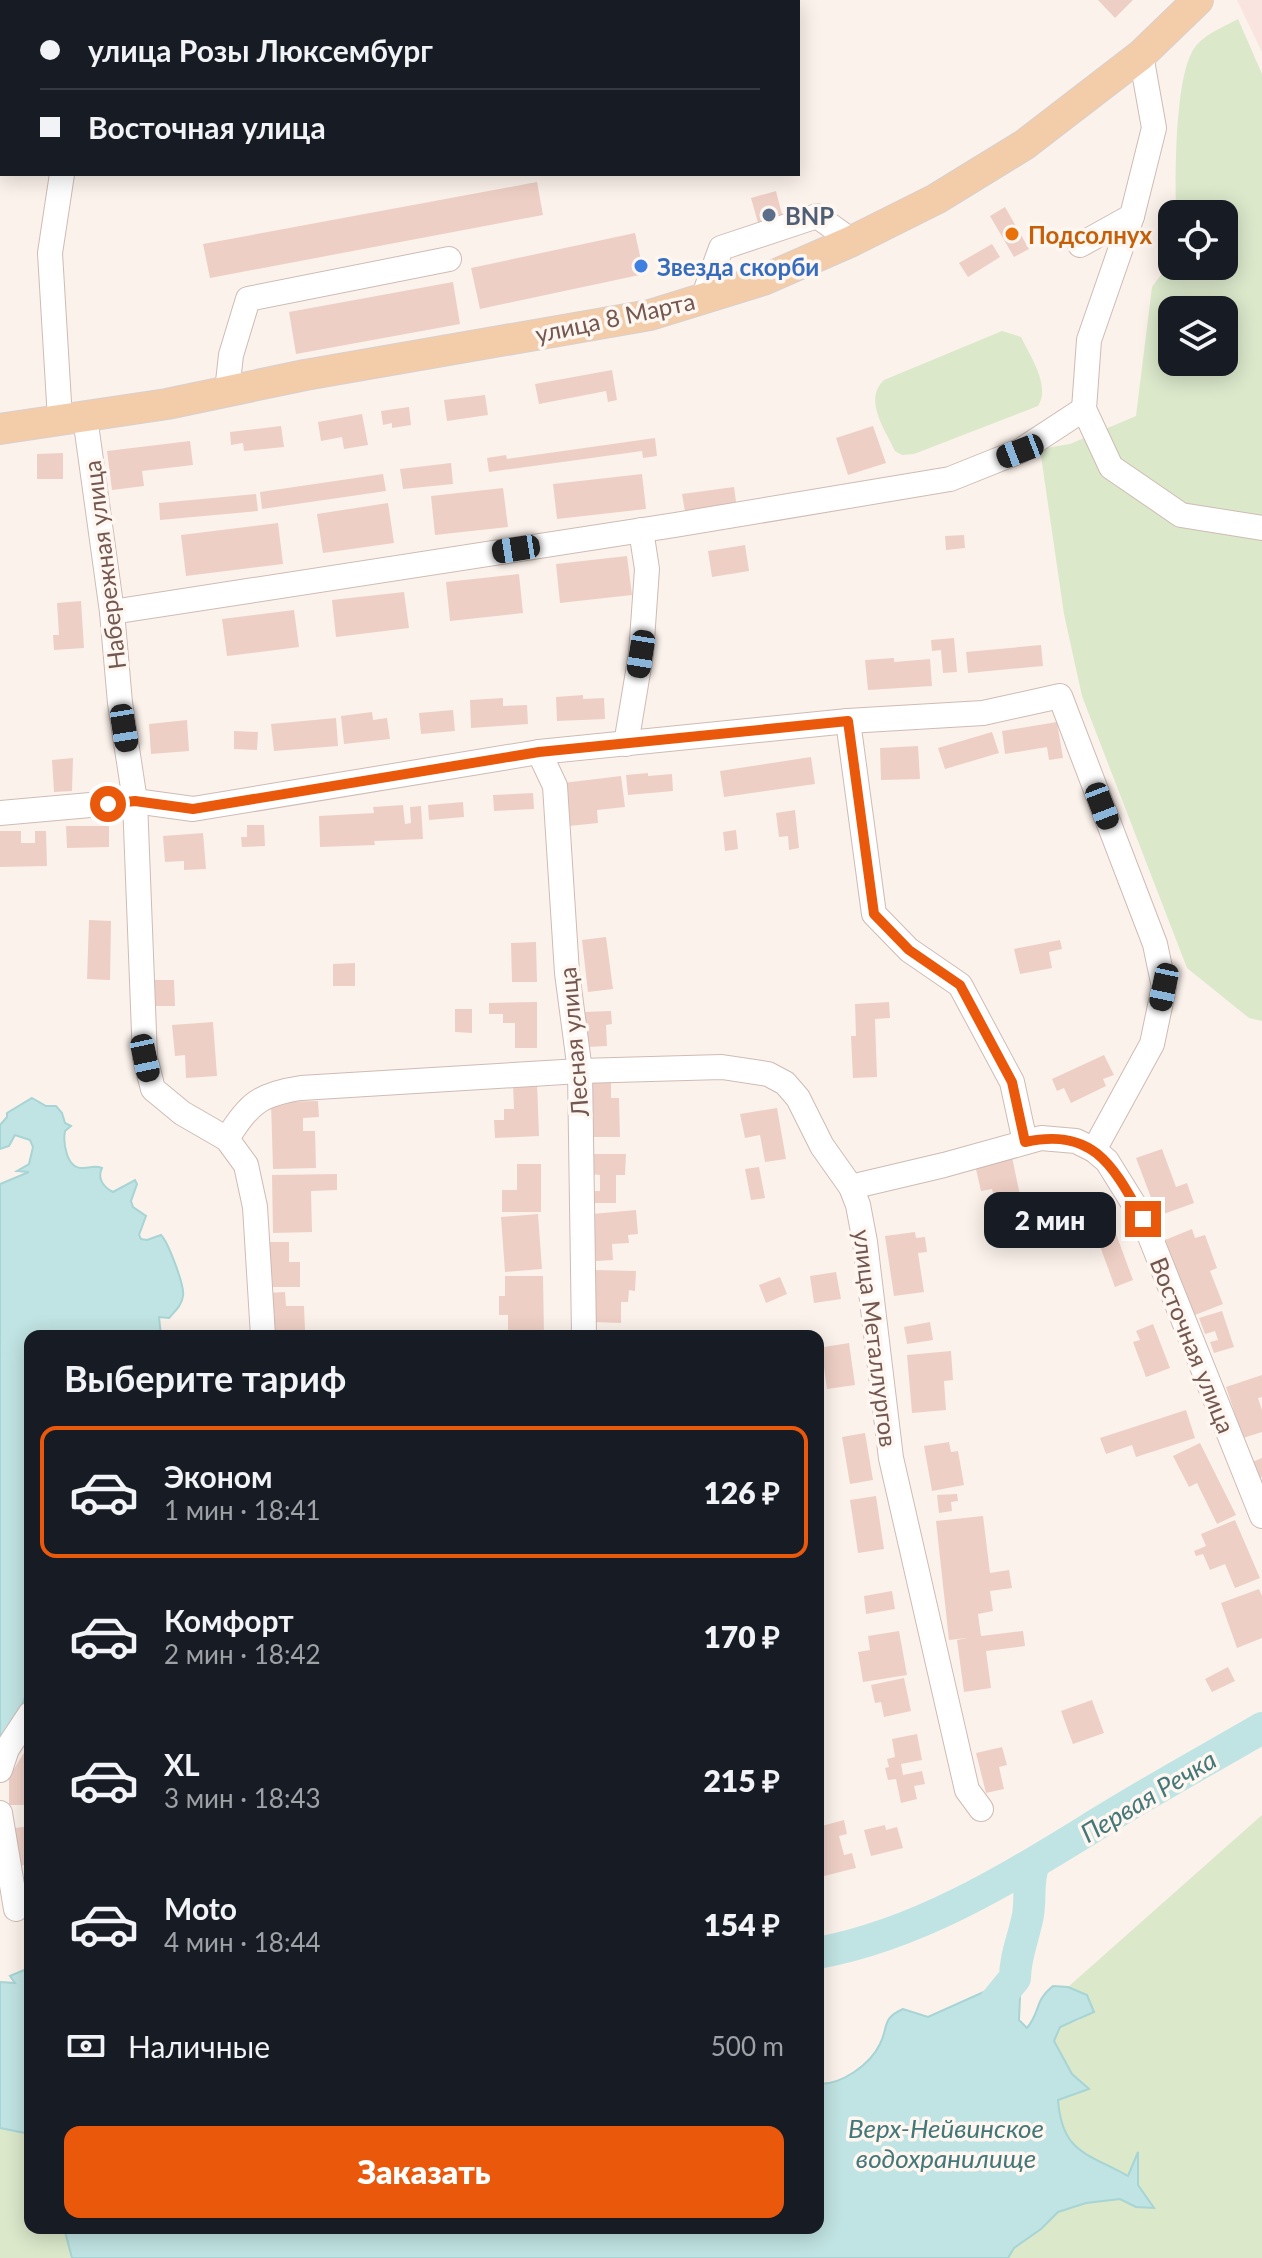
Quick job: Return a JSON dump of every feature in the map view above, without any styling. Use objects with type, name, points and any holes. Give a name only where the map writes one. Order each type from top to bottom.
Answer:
[{"type":"main road","name":"улица 8 Марта","points":[[0,429],[650,315],[763,280],[852,241],[936,199],[1024,145],[1141,55],[1196,1]]},
{"type":"street","points":[[1141,55],[1154,128],[1132,216],[1089,340],[1084,409],[1111,467],[1181,515],[1262,528]]},
{"type":"street","name":"Набережная улица","points":[[62,176],[50,265],[72,418],[112,612],[120,703],[135,801],[145,1058],[153,1089],[165,1101],[227,1139],[246,1165],[252,1183],[263,1330]]},
{"type":"street","points":[[703,298],[721,248],[817,216],[852,241]]},
{"type":"street","points":[[1080,245],[1132,216]]},
{"type":"street","points":[[227,391],[231,355],[248,299],[449,259]]},
{"type":"street","points":[[112,612],[950,479],[1020,451],[1084,409]]},
{"type":"street","points":[[626,744],[641,654],[647,569],[641,530]]},
{"type":"street","points":[[0,813],[135,801],[193,809],[539,752],[848,721],[983,713],[1060,696],[1155,944],[1164,987],[1152,1044],[1094,1150],[1076,1141],[1025,1142],[851,1187]]},
{"type":"street","points":[[848,721],[874,914],[909,950],[960,985],[1012,1082],[1025,1142]]},
{"type":"street","name":"Лесная улица","points":[[539,752],[555,786],[567,973],[580,1071],[584,1330]]},
{"type":"street","name":"улица Металлургов","points":[[227,1139],[251,1105],[280,1091],[580,1071],[722,1067],[768,1074],[785,1083],[798,1098],[822,1146],[851,1187],[858,1205],[891,1458],[967,1790],[981,1809]]},
{"type":"street","name":"Восточная улица","points":[[1094,1150],[1107,1161],[1143,1219],[1262,1516]]},
{"type":"street","points":[[0,1770],[7,1749],[24,1723]]},
{"type":"street","points":[[0,1813],[16,1909]]},
{"type":"shaded area","points":[[1237,0],[1262,0],[1262,52]]},
{"type":"green space","points":[[1238,19],[1262,74],[1262,1021],[1249,1018],[1187,968],[1082,696],[1064,614],[1040,449],[1070,444],[1136,416],[1152,287],[1158,279],[1238,280],[1238,200],[1176,200],[1182,85],[1192,52],[1206,36]]},
{"type":"green space","points":[[1002,331],[1021,337],[1034,362],[1042,389],[1038,406],[914,454],[902,455],[895,451],[876,405],[875,396],[884,380]]},
{"type":"green space","points":[[1262,1815],[1262,2258],[1008,2258],[1014,2248],[1058,2212],[1086,2203],[1121,2199],[1136,2207],[1137,2155],[1128,2176],[1078,2149],[1063,2130],[1058,2100],[1088,2089],[1072,2074],[1054,2041],[1060,2027],[1080,2020],[1086,1995],[1068,1987]]},
{"type":"green space","points":[[0,2128],[24,2133],[24,2234],[66,2234],[72,2258],[0,2258]]},
{"type":"water","points":[[32,1098],[46,1106],[56,1106],[65,1123],[71,1126],[65,1131],[65,1142],[73,1164],[83,1168],[102,1168],[102,1182],[113,1192],[135,1180],[137,1184],[131,1201],[133,1207],[146,1216],[139,1235],[147,1240],[161,1235],[175,1264],[183,1296],[169,1318],[159,1317],[160,1330],[24,1330],[24,1700],[0,1740],[0,1184],[29,1172],[17,1171],[29,1164],[33,1147],[30,1140],[15,1135],[9,1146],[0,1149],[0,1125],[7,1113]]},
{"type":"water","points":[[24,1970],[24,2133],[0,2128],[0,1982],[15,1983],[10,1976]]},
{"type":"water","name":"Верх-Нейвинское водохранилище","points":[[1015,1978],[1020,1997],[1019,2020],[1027,2028],[1043,1996],[1053,1986],[1068,1987],[1087,1995],[1094,2012],[1060,2027],[1054,2041],[1072,2074],[1089,2089],[1058,2100],[1060,2118],[1071,2141],[1079,2149],[1128,2176],[1138,2152],[1138,2185],[1154,2208],[1136,2207],[1120,2199],[1086,2203],[1058,2212],[1014,2248],[1008,2258],[72,2258],[66,2234],[824,2234],[824,2083],[845,2077],[862,2066],[875,2052],[888,2020],[896,2013],[903,2009],[928,2017]]},
{"type":"building","points":[[1098,0],[1133,0],[1115,18]]},
{"type":"building","points":[[537,182],[543,215],[210,278],[203,244]]},
{"type":"building","points":[[776,191],[786,230],[762,237],[751,198]]},
{"type":"building","points":[[1005,207],[1029,249],[1014,257],[990,216]]},
{"type":"building","points":[[635,233],[644,274],[480,309],[471,268]]},
{"type":"building","points":[[992,244],[1000,257],[968,277],[959,263]]},
{"type":"building","points":[[453,282],[460,324],[296,354],[289,312]]},
{"type":"building","points":[[612,370],[617,400],[608,402],[606,391],[539,404],[535,384]]},
{"type":"building","points":[[485,395],[488,415],[447,421],[444,400]]},
{"type":"building","points":[[409,407],[411,425],[392,428],[392,423],[383,425],[381,411]]},
{"type":"building","points":[[362,414],[368,445],[344,449],[342,437],[321,441],[318,422]]},
{"type":"building","points":[[281,426],[284,447],[244,451],[243,443],[231,445],[230,432]]},
{"type":"building","points":[[873,426],[886,463],[848,475],[836,438]]},
{"type":"building","points":[[655,438],[657,456],[643,458],[642,451],[489,472],[487,458],[506,455],[507,459]]},
{"type":"building","points":[[190,441],[193,465],[142,471],[144,486],[112,490],[107,451]]},
{"type":"building","points":[[63,453],[63,479],[37,479],[37,454]]},
{"type":"building","points":[[451,463],[453,484],[403,489],[400,469]]},
{"type":"building","points":[[383,474],[386,491],[262,509],[260,492]]},
{"type":"building","points":[[642,474],[646,509],[557,519],[553,484]]},
{"type":"building","points":[[734,487],[737,509],[686,517],[682,494]]},
{"type":"building","points":[[503,488],[508,527],[435,535],[431,496]]},
{"type":"building","points":[[256,494],[258,511],[160,520],[159,503]]},
{"type":"building","points":[[388,503],[394,543],[323,553],[317,514]]},
{"type":"building","points":[[278,523],[283,564],[186,576],[181,535]]},
{"type":"building","points":[[964,535],[965,548],[946,550],[945,536]]},
{"type":"building","points":[[745,545],[749,571],[712,577],[708,551]]},
{"type":"building","points":[[627,556],[632,595],[560,603],[556,564]]},
{"type":"building","points":[[519,574],[523,613],[450,621],[446,582]]},
{"type":"building","points":[[404,592],[409,628],[336,637],[332,600]]},
{"type":"building","points":[[81,601],[84,648],[54,650],[53,635],[59,635],[57,603]]},
{"type":"building","points":[[294,610],[299,647],[227,656],[222,619]]},
{"type":"building","points":[[954,638],[957,672],[943,673],[941,650],[932,651],[931,640]]},
{"type":"building","points":[[1041,645],[1043,666],[968,673],[966,652]]},
{"type":"building","points":[[894,658],[894,662],[930,659],[932,686],[868,690],[865,660]]},
{"type":"building","points":[[583,695],[583,699],[604,698],[605,719],[557,721],[556,697]]},
{"type":"building","points":[[503,698],[503,706],[527,705],[528,724],[471,728],[470,700]]},
{"type":"building","points":[[453,710],[455,731],[421,734],[419,713]]},
{"type":"building","points":[[372,712],[373,720],[387,718],[390,739],[344,744],[341,716]]},
{"type":"building","points":[[336,718],[338,746],[274,751],[271,724]]},
{"type":"building","points":[[187,720],[189,751],[151,754],[149,724]]},
{"type":"building","points":[[1057,722],[1063,758],[1049,760],[1047,747],[1005,754],[1002,731]]},
{"type":"building","points":[[234,731],[258,732],[257,750],[234,749]]},
{"type":"building","points":[[992,732],[999,753],[945,769],[938,748]]},
{"type":"building","points":[[918,746],[920,779],[881,780],[880,748]]},
{"type":"building","points":[[811,757],[815,784],[724,797],[720,771]]},
{"type":"building","points":[[73,758],[72,791],[54,792],[52,760]]},
{"type":"building","points":[[648,773],[648,776],[672,774],[673,791],[628,795],[626,775]]},
{"type":"building","points":[[621,776],[625,807],[597,810],[598,823],[569,826],[563,783]]},
{"type":"building","points":[[533,793],[534,809],[494,811],[493,795]]},
{"type":"building","points":[[463,802],[464,817],[429,820],[428,805]]},
{"type":"building","points":[[403,805],[405,824],[411,823],[410,807],[421,806],[423,839],[320,847],[319,816],[374,813],[373,807]]},
{"type":"building","points":[[795,810],[799,848],[789,850],[788,836],[779,837],[776,813]]},
{"type":"building","points":[[247,825],[264,825],[265,846],[242,847],[241,837],[247,837]]},
{"type":"building","points":[[66,826],[109,826],[109,847],[67,848]]},
{"type":"building","points":[[736,830],[738,849],[725,851],[723,832]]},
{"type":"building","points":[[0,831],[21,831],[21,843],[35,843],[35,831],[46,831],[47,866],[0,867]]},
{"type":"building","points":[[203,833],[206,869],[184,870],[184,861],[165,862],[163,836]]},
{"type":"building","points":[[89,920],[111,921],[110,980],[87,979]]},
{"type":"building","points":[[606,937],[613,989],[588,992],[582,940]]},
{"type":"building","points":[[1060,940],[1062,949],[1049,952],[1052,968],[1020,974],[1014,949]]},
{"type":"building","points":[[536,942],[537,982],[512,982],[511,943]]},
{"type":"building","points":[[355,963],[355,986],[333,986],[333,964]]},
{"type":"building","points":[[153,980],[174,980],[175,1006],[154,1006]]},
{"type":"building","points":[[537,1002],[537,1048],[515,1048],[515,1023],[503,1023],[503,1014],[489,1014],[489,1003]]},
{"type":"building","points":[[889,1002],[890,1018],[875,1019],[877,1077],[853,1078],[851,1036],[856,1036],[855,1004]]},
{"type":"building","points":[[455,1009],[472,1009],[472,1033],[455,1032]]},
{"type":"building","points":[[611,1011],[612,1024],[606,1025],[607,1046],[586,1047],[584,1012]]},
{"type":"building","points":[[213,1022],[217,1076],[186,1078],[185,1055],[175,1056],[172,1025]]},
{"type":"building","points":[[1104,1055],[1114,1075],[1103,1079],[1106,1086],[1071,1103],[1064,1088],[1057,1091],[1052,1079]]},
{"type":"building","points":[[589,1079],[611,1079],[611,1098],[619,1098],[620,1137],[589,1137]]},
{"type":"building","points":[[537,1082],[539,1136],[495,1138],[494,1120],[504,1120],[504,1109],[514,1109],[513,1083]]},
{"type":"building","points":[[318,1101],[319,1117],[303,1118],[303,1131],[315,1131],[316,1168],[273,1169],[271,1102]]},
{"type":"building","points":[[777,1108],[786,1159],[765,1162],[760,1135],[745,1138],[740,1114]]},
{"type":"building","points":[[1162,1149],[1176,1187],[1187,1183],[1194,1203],[1158,1216],[1136,1158]]},
{"type":"building","points":[[590,1154],[626,1154],[625,1175],[616,1175],[616,1203],[591,1203],[591,1191],[600,1191],[600,1175],[590,1174]]},
{"type":"building","points":[[1012,1157],[1022,1205],[997,1210],[992,1189],[981,1191],[975,1165]]},
{"type":"building","points":[[517,1164],[541,1164],[541,1212],[502,1212],[502,1190],[517,1190]]},
{"type":"building","points":[[759,1167],[765,1198],[751,1200],[745,1169]]},
{"type":"building","points":[[337,1174],[337,1190],[311,1191],[312,1232],[273,1233],[272,1175]]},
{"type":"building","points":[[636,1210],[638,1234],[628,1235],[629,1243],[612,1244],[613,1260],[596,1261],[592,1214]]},
{"type":"building","points":[[538,1214],[542,1269],[505,1272],[501,1217]]},
{"type":"building","points":[[1112,1223],[1133,1280],[1115,1287],[1094,1230]]},
{"type":"building","points":[[1192,1229],[1195,1238],[1205,1235],[1217,1268],[1210,1271],[1223,1304],[1195,1315],[1165,1240]]},
{"type":"building","points":[[915,1232],[916,1238],[925,1237],[927,1252],[918,1253],[924,1292],[894,1296],[885,1236]]},
{"type":"building","points":[[267,1242],[289,1242],[289,1262],[300,1262],[300,1287],[266,1287]]},
{"type":"building","points":[[595,1270],[636,1271],[635,1291],[629,1290],[628,1302],[621,1302],[621,1323],[593,1322]]},
{"type":"building","points":[[836,1272],[841,1299],[814,1303],[810,1276]]},
{"type":"building","points":[[505,1276],[543,1276],[544,1330],[508,1330],[508,1315],[499,1315],[499,1296],[505,1296]]},
{"type":"building","points":[[780,1277],[787,1294],[766,1303],[759,1285]]},
{"type":"building","points":[[285,1292],[286,1306],[304,1306],[305,1330],[268,1330],[266,1293]]},
{"type":"building","points":[[1222,1311],[1234,1347],[1214,1353],[1210,1342],[1218,1340],[1215,1331],[1205,1334],[1199,1318]]},
{"type":"building","points":[[930,1322],[933,1340],[907,1344],[904,1327]]},
{"type":"building","points":[[1153,1324],[1170,1368],[1146,1377],[1133,1342],[1140,1340],[1136,1331]]},
{"type":"building","points":[[849,1343],[855,1385],[827,1389],[824,1347]]},
{"type":"building","points":[[951,1351],[953,1380],[944,1381],[946,1410],[912,1413],[907,1355]]},
{"type":"building","points":[[1262,1375],[1262,1397],[1258,1398],[1262,1410],[1262,1432],[1243,1438],[1226,1387]]},
{"type":"building","points":[[1186,1410],[1195,1438],[1136,1457],[1132,1445],[1106,1454],[1100,1438]]},
{"type":"building","points":[[865,1433],[873,1480],[850,1484],[842,1437]]},
{"type":"building","points":[[949,1442],[951,1452],[958,1451],[964,1485],[932,1491],[924,1446]]},
{"type":"building","points":[[1200,1443],[1236,1515],[1217,1524],[1197,1483],[1189,1487],[1173,1456]]},
{"type":"building","points":[[1262,1458],[1262,1477],[1260,1478],[1252,1462]]},
{"type":"building","points":[[957,1494],[958,1501],[951,1502],[952,1511],[939,1513],[937,1495]]},
{"type":"building","points":[[876,1496],[884,1549],[858,1553],[850,1500]]},
{"type":"building","points":[[983,1516],[990,1573],[1009,1570],[1012,1588],[990,1591],[993,1611],[978,1614],[981,1636],[1023,1631],[1025,1646],[986,1651],[991,1688],[964,1692],[957,1640],[967,1638],[949,1640],[936,1521]]},
{"type":"building","points":[[1235,1520],[1260,1578],[1235,1588],[1225,1564],[1210,1570],[1203,1554],[1196,1556],[1194,1551],[1206,1546],[1201,1534]]},
{"type":"building","points":[[1259,1589],[1262,1596],[1262,1638],[1237,1648],[1221,1603]]},
{"type":"building","points":[[892,1591],[895,1609],[866,1614],[864,1596]]},
{"type":"building","points":[[899,1631],[907,1675],[863,1682],[858,1652],[870,1650],[868,1636]]},
{"type":"building","points":[[1228,1667],[1235,1681],[1212,1692],[1205,1679]]},
{"type":"building","points":[[904,1678],[911,1711],[884,1717],[881,1702],[875,1703],[871,1685]]},
{"type":"building","points":[[1092,1700],[1104,1733],[1073,1744],[1061,1711]]},
{"type":"building","points":[[917,1734],[922,1760],[901,1764],[903,1775],[922,1771],[925,1784],[914,1786],[917,1799],[901,1803],[896,1779],[888,1780],[885,1768],[889,1767],[887,1759],[895,1757],[892,1739]]},
{"type":"building","points":[[1002,1747],[1007,1765],[999,1767],[1004,1789],[986,1793],[976,1753]]},
{"type":"building","points":[[24,1753],[24,1805],[9,1805],[9,1777]]},
{"type":"building","points":[[844,1820],[847,1834],[839,1836],[844,1855],[852,1853],[856,1868],[824,1876],[824,1825]]},
{"type":"building","points":[[885,1825],[886,1830],[897,1827],[903,1848],[871,1856],[864,1830]]},
{"type":"building","points":[[24,1827],[24,1865],[14,1867],[8,1829]]},
{"type":"waterway","name":"Первая Речка","points":[[824,1952],[893,1932],[964,1901],[1262,1728]]},
{"type":"waterway","name":"Первая Речка","points":[[988,2011],[1015,1978],[1028,1915],[1034,1864]]},
{"type":"place","name":"BNP","points":[[769,215]]},
{"type":"place","name":"Подсолнух","points":[[1012,234]]},
{"type":"place","name":"Звезда скорби","points":[[641,266]]},
{"type":"route","points":[[108,804],[135,801],[193,809],[539,752],[848,721],[874,914],[909,950],[960,985],[1012,1082],[1025,1142],[1041,1138],[1076,1141],[1094,1150],[1107,1161],[1143,1219]]}]
